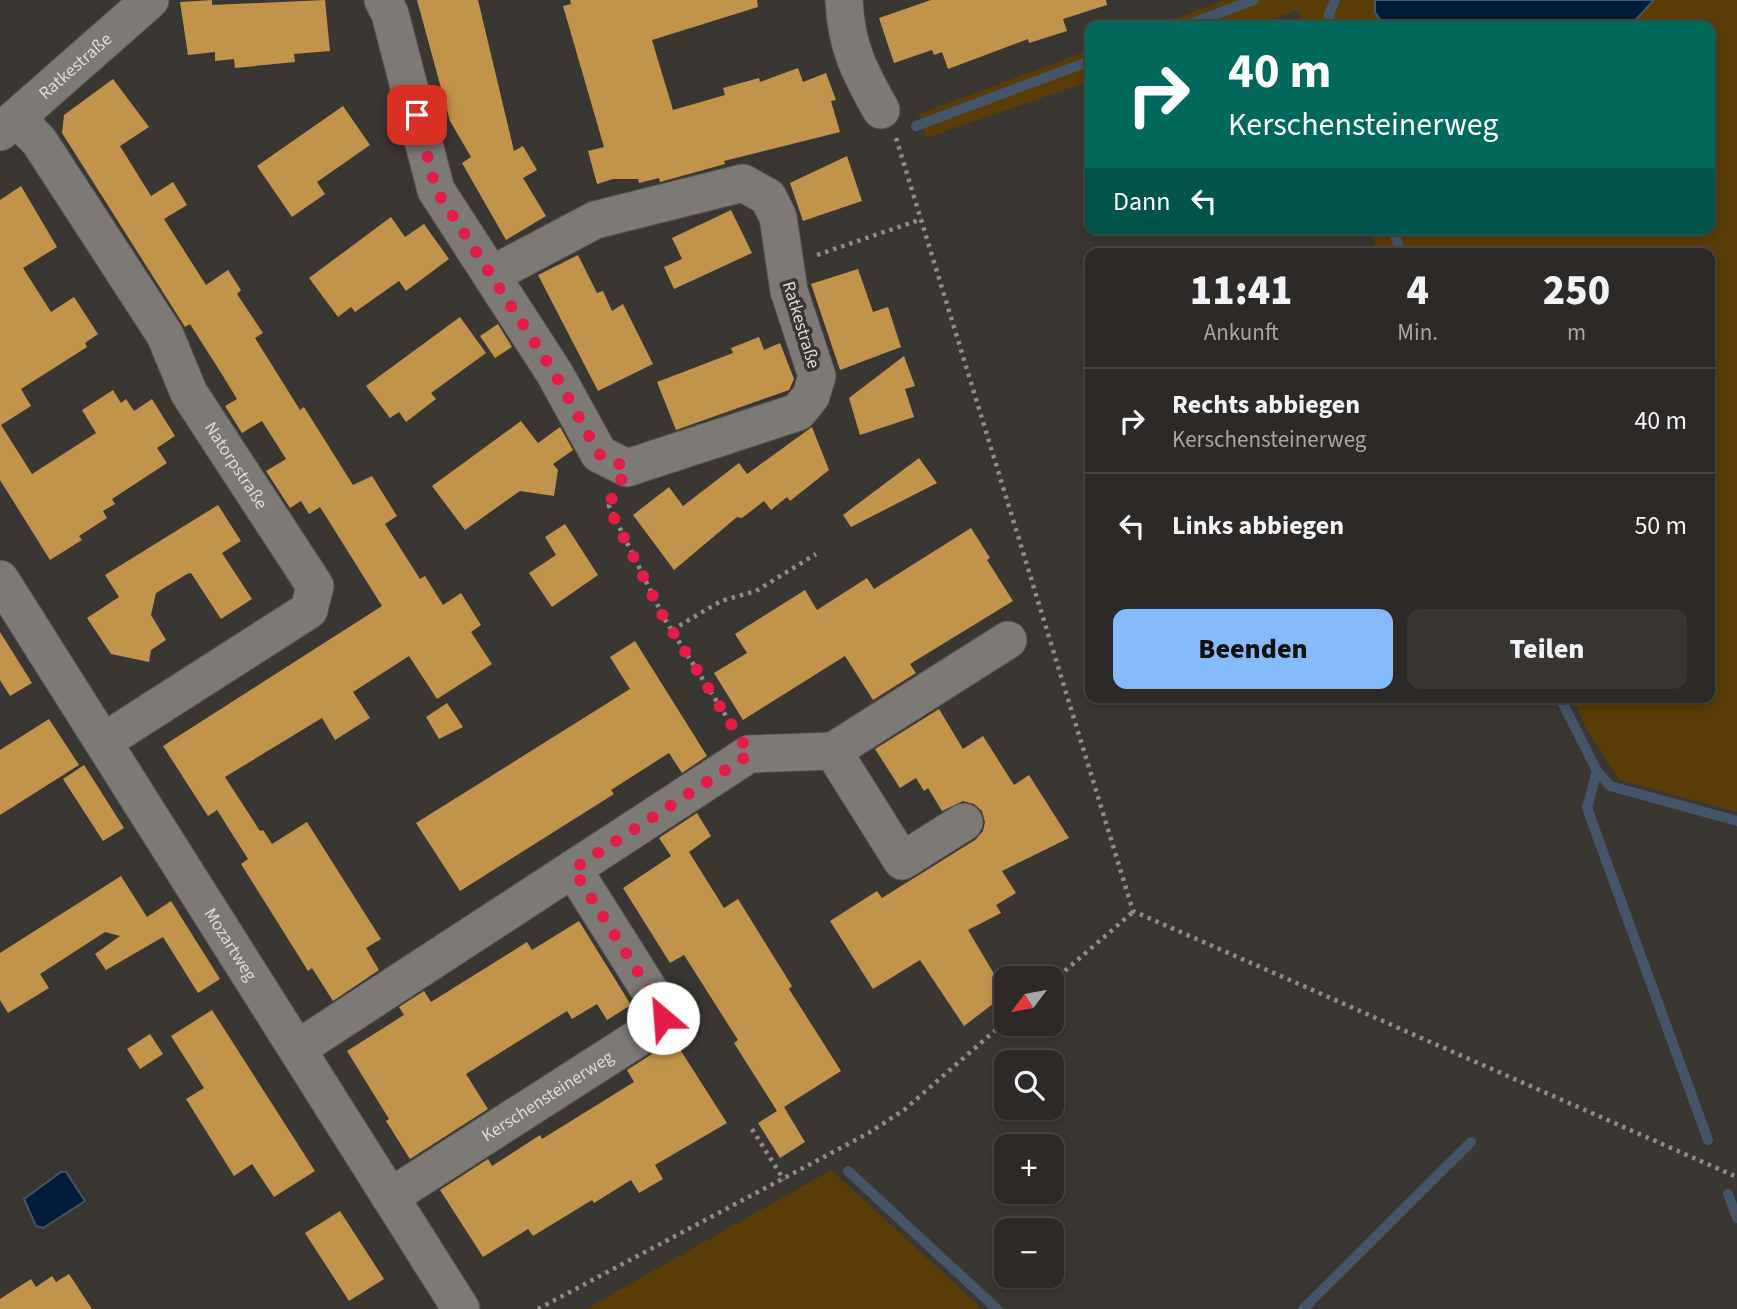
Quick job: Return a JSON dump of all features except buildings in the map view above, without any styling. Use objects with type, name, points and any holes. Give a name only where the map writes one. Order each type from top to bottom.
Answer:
[{"type":"street","name":"Ratkestraße","points":[[8,125],[150,0]]},
{"type":"street","points":[[383,0],[390,14],[436,190],[493,274],[555,374],[599,454],[627,468]]},
{"type":"street","points":[[844,0],[845,31],[855,65],[881,110]]},
{"type":"street","name":"Natorpstraße","points":[[8,125],[39,141],[165,335],[189,393],[315,586],[309,610],[103,742]]},
{"type":"street","name":"Ratkestraße","points":[[493,274],[595,219],[743,183],[768,197],[778,217],[784,267],[817,376],[811,396],[798,412],[627,468]]},
{"type":"street","name":"Mozartweg","points":[[0,579],[461,1309]]},
{"type":"street","points":[[297,1049],[750,754],[833,751],[1009,640]]},
{"type":"street","points":[[833,751],[902,861],[964,822]]},
{"type":"street","name":"Kerschensteinerweg","points":[[390,1197],[656,1027],[663,1018],[660,1007],[573,869]]},
{"type":"path","points":[[881,110],[891,123],[922,219],[1133,911],[1737,1177]]},
{"type":"path","points":[[784,267],[922,219]]},
{"type":"path","points":[[627,468],[608,506],[672,630],[750,754]]},
{"type":"path","points":[[672,630],[721,600],[756,591],[816,554]]},
{"type":"path","points":[[1064,971],[1133,911]]},
{"type":"path","points":[[538,1309],[784,1180],[904,1110],[994,1031]]},
{"type":"path","points":[[752,1129],[784,1180]]},
{"type":"shaded area","points":[[1225,0],[1375,0],[1375,12],[1381,21],[1302,21],[1298,10],[1265,21],[1168,21]]},
{"type":"shaded area","points":[[1654,0],[1737,0],[1737,812],[1619,780],[1586,728],[1575,703],[1715,703],[1715,248],[1376,248],[1372,235],[1715,235],[1715,21],[1635,21]]},
{"type":"shaded area","points":[[1085,52],[1085,83],[926,138],[919,114]]},
{"type":"shaded area","points":[[831,1170],[982,1309],[586,1309]]},
{"type":"water","points":[[1375,0],[1654,0],[1635,21],[1381,21],[1375,12]]},
{"type":"water","points":[[61,1172],[66,1172],[85,1201],[43,1228],[36,1226],[24,1199]]},
{"type":"waterway","points":[[1197,21],[1254,0]]},
{"type":"waterway","points":[[1330,21],[1329,14],[1335,0]]},
{"type":"waterway","points":[[916,126],[1085,63]]},
{"type":"waterway","points":[[1395,235],[1399,248]]},
{"type":"waterway","points":[[1563,703],[1597,771],[1610,786],[1737,821]]},
{"type":"waterway","points":[[1597,771],[1587,808],[1708,1140]]},
{"type":"waterway","points":[[1303,1309],[1471,1142]]},
{"type":"waterway","points":[[848,1171],[997,1309]]},
{"type":"waterway","points":[[1728,1194],[1737,1218]]},
{"type":"route","points":[[417,115],[436,190],[493,274],[555,374],[599,454],[627,468],[608,506],[664,618],[750,754],[573,869],[660,1007],[663,1018]]}]
